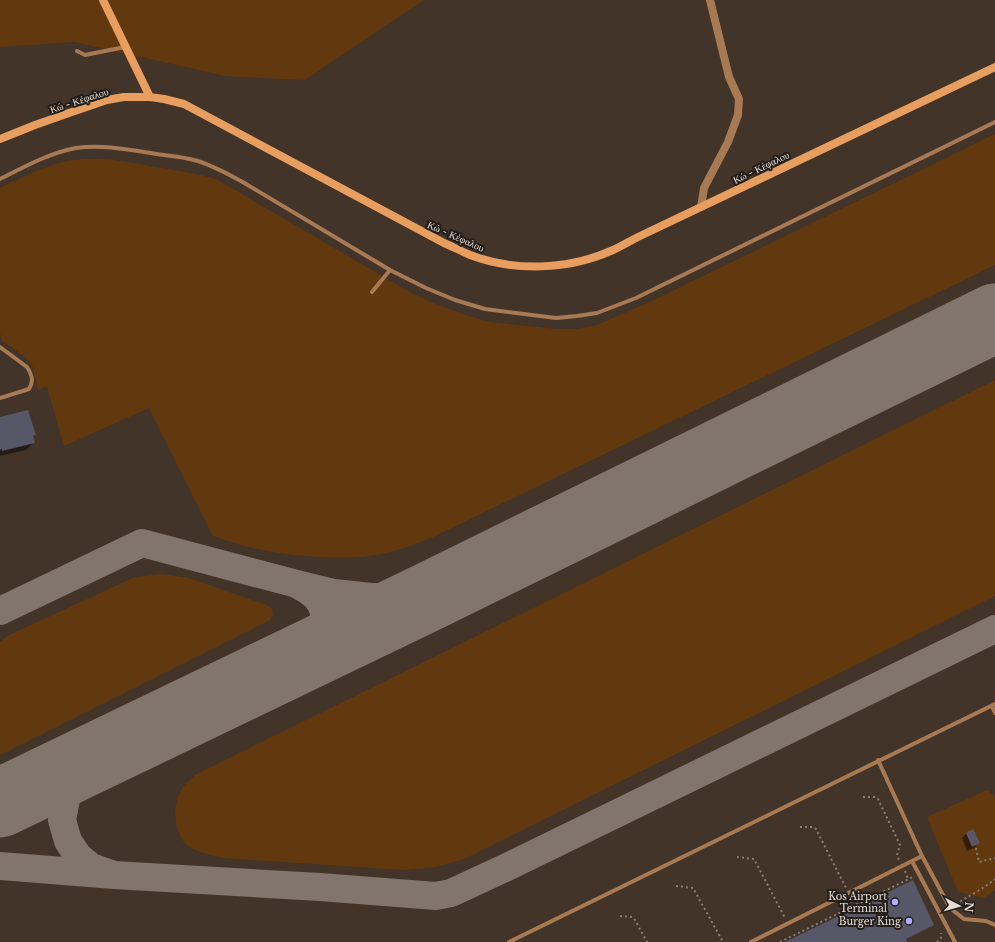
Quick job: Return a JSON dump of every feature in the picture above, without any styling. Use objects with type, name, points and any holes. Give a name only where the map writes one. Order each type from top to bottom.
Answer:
[{"type":"main road","points":[[103,0],[150,97]]},
{"type":"main road","name":"Κώ - Κέφαλου","points":[[0,139],[107,100],[129,97],[164,99],[184,104],[444,243],[470,255],[492,262],[513,265],[544,266],[570,264],[590,259],[614,250],[638,237],[995,66]]},
{"type":"street","points":[[701,207],[704,188],[728,142],[738,115],[739,99],[729,77],[710,0]]},
{"type":"lane","points":[[77,51],[85,55],[125,47]]},
{"type":"lane","points":[[0,179],[28,165],[55,154],[76,148],[97,146],[119,148],[194,160],[220,170],[240,181],[390,270],[426,288],[455,300],[485,309],[556,318],[596,313],[636,298],[995,122]]},
{"type":"lane","points":[[372,292],[390,270]]},
{"type":"lane","points":[[0,347],[27,367],[32,380],[28,389],[0,398]]},
{"type":"lane","points":[[509,942],[993,705],[995,713]]},
{"type":"lane","points":[[878,760],[922,856],[950,908],[964,919],[986,921],[995,925]]},
{"type":"lane","points":[[751,942],[922,856]]},
{"type":"lane","points":[[912,862],[955,942]]},
{"type":"path","points":[[863,797],[875,797],[878,799],[900,845],[897,855],[908,879]]},
{"type":"path","points":[[800,827],[812,827],[816,829],[855,905]]},
{"type":"path","points":[[976,848],[979,862],[995,858]]},
{"type":"path","points":[[737,857],[754,859],[793,935]]},
{"type":"path","points":[[780,942],[919,874]]},
{"type":"path","points":[[950,908],[971,894],[983,889],[995,879]]},
{"type":"path","points":[[676,886],[693,888],[723,942]]},
{"type":"path","points":[[620,916],[632,917],[647,942]]},
{"type":"shaded area","points":[[0,0],[424,0],[305,80],[226,76],[74,42],[0,47]]},
{"type":"shaded area","points":[[995,134],[995,265],[433,537],[414,545],[381,554],[345,558],[294,555],[254,548],[213,536],[149,408],[64,446],[47,387],[38,389],[32,365],[24,356],[2,341],[0,333],[0,188],[29,174],[59,163],[82,159],[116,160],[183,171],[216,179],[406,290],[433,303],[465,315],[490,322],[557,329],[576,329],[597,325],[656,299]]},
{"type":"shaded area","points":[[995,380],[995,596],[464,859],[436,867],[404,870],[224,858],[202,853],[192,848],[184,842],[180,836],[175,814],[177,799],[184,786],[195,775]]},
{"type":"shaded area","points":[[162,574],[189,578],[267,605],[272,609],[273,614],[270,620],[0,755],[0,642],[9,635],[135,577]]},
{"type":"shaded area","points":[[987,790],[995,796],[995,890],[984,898],[958,892],[927,817]]},
{"type":"building","points":[[28,410],[36,435],[33,436],[35,443],[2,451],[2,449],[0,450],[0,417]]},
{"type":"building","points":[[973,829],[980,843],[972,847],[966,833]]},
{"type":"building","name":"Kos Airport Terminal","points":[[913,880],[934,925],[906,939],[907,942],[785,942]]},
{"type":"taxiway","points":[[0,611],[142,543],[334,593],[371,597],[428,597]]},
{"type":"taxiway","points":[[298,585],[314,595],[321,604],[325,616],[325,628],[321,642],[305,656]]},
{"type":"taxiway","points":[[114,875],[320,887],[436,896],[451,893],[995,629]]},
{"type":"taxiway","points":[[0,866],[114,875],[91,867],[78,856],[68,841],[62,820],[68,789],[82,770],[101,754]]},
{"type":"runway","points":[[0,803],[428,597],[995,318]]},
{"type":"place","name":"Kos Airport Terminal","points":[[895,902]]},
{"type":"place","name":"Burger King","points":[[909,921]]}]
